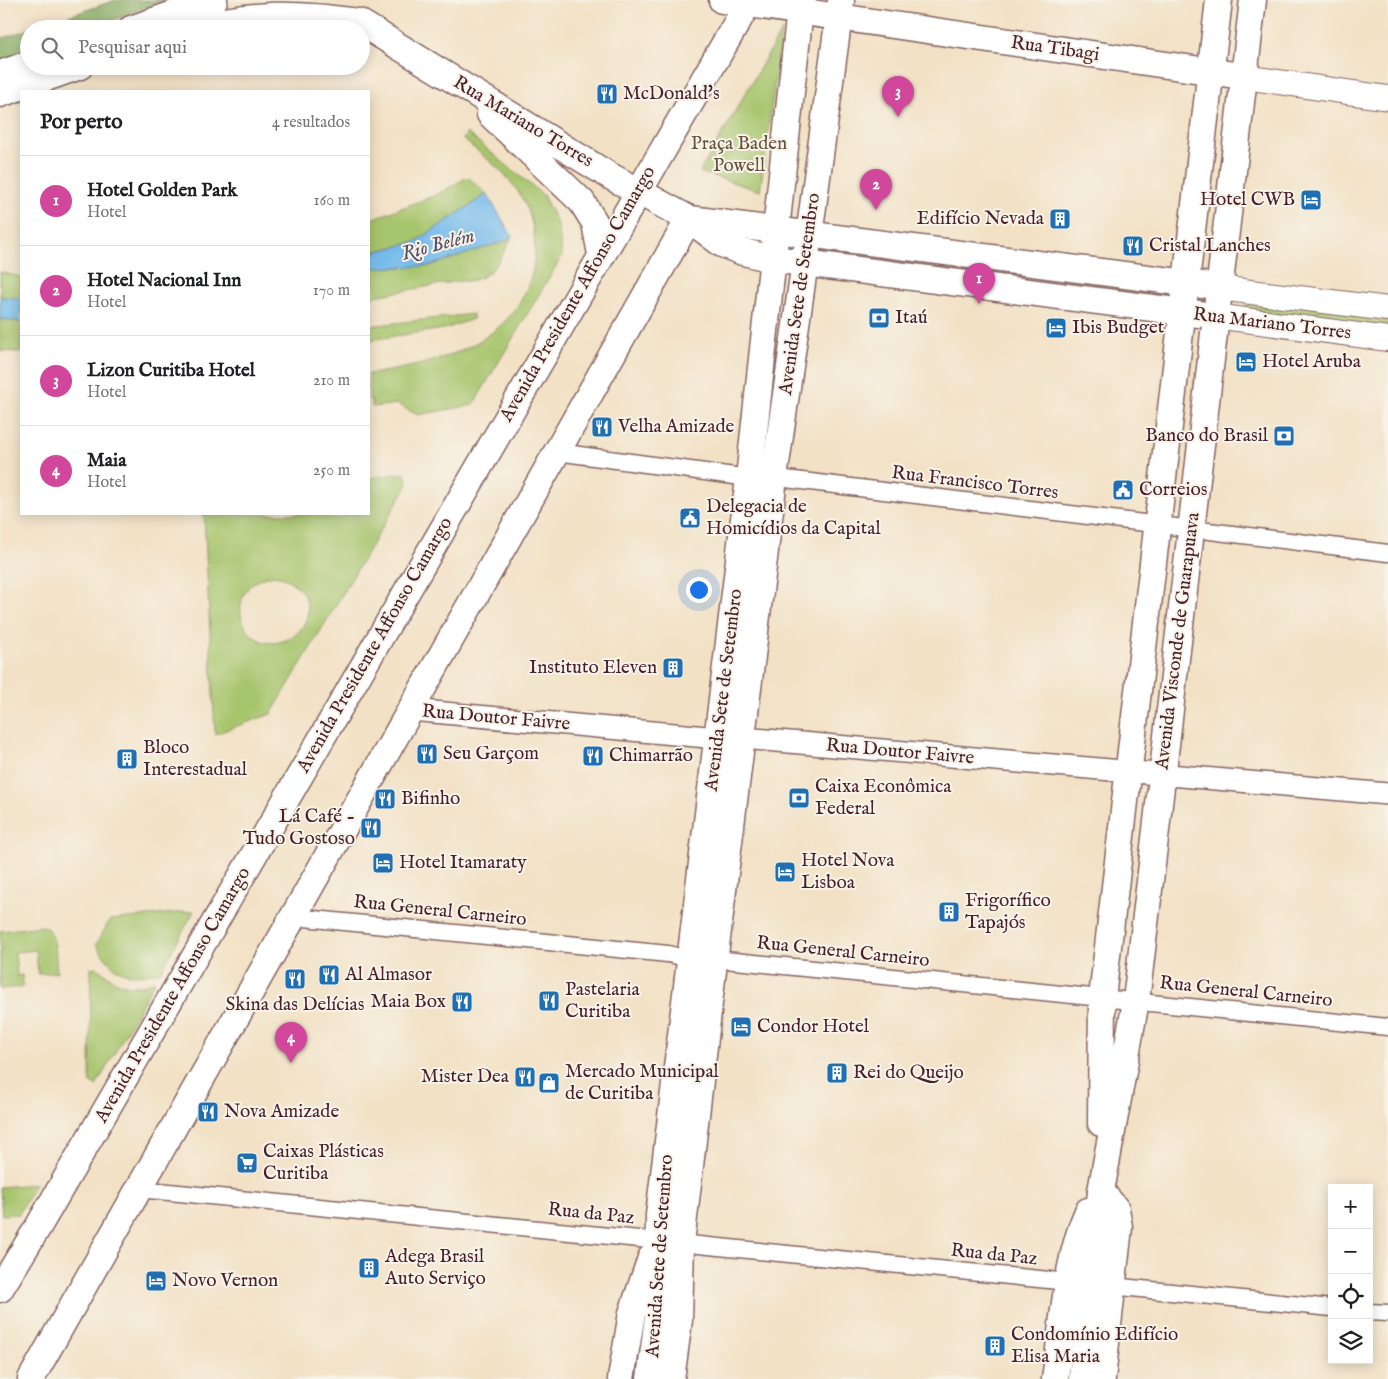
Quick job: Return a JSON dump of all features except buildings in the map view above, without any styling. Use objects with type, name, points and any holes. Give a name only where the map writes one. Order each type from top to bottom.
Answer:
[{"type":"main road","points":[[157,20],[214,0]]},
{"type":"main road","name":"Rua Tibagi","points":[[722,0],[840,9],[1210,72],[1388,98]]},
{"type":"main road","name":"Avenida Visconde de Guarapuava","points":[[1101,1192],[1102,998],[1219,0]]},
{"type":"main road","name":"Avenida Visconde de Guarapuava","points":[[1082,1379],[1101,1192],[1136,1001],[1253,0]]},
{"type":"main road","name":"Avenida Presidente Affonso Camargo","points":[[0,1289],[48,1211],[749,2]]},
{"type":"main road","name":"Avenida Sete de Setembro","points":[[650,1379],[669,1242],[762,478],[773,259],[801,6]]},
{"type":"main road","name":"Avenida Sete de Setembro","points":[[762,478],[805,263],[840,9]]},
{"type":"main road","points":[[231,20],[272,14],[317,16],[360,11]]},
{"type":"main road","name":"Rua Mariano Torres","points":[[360,11],[449,76],[638,191],[689,219],[722,244],[749,254],[773,259],[1388,339]]},
{"type":"main road","points":[[0,74],[20,67]]},
{"type":"main road","points":[[0,94],[54,75]]},
{"type":"main road","points":[[449,76],[582,202],[595,223],[602,254]]},
{"type":"main road","points":[[1204,125],[1232,176]]},
{"type":"main road","points":[[31,1379],[689,219]]},
{"type":"main road","name":"Rua Mariano Torres","points":[[689,219],[777,231],[810,228],[1219,288],[1388,309]]},
{"type":"main road","points":[[1165,462],[1205,413]]},
{"type":"main road","points":[[1148,608],[1174,671]]},
{"type":"main road","points":[[1055,1379],[1069,1282],[1081,1227],[1090,1207],[1101,1192],[1116,1209],[1118,1227],[1102,1379]]},
{"type":"main road","points":[[621,1379],[632,1313],[669,1242]]},
{"type":"main road","points":[[669,1242],[679,1320],[671,1379]]},
{"type":"street","name":"Rua Francisco Torres","points":[[557,452],[1388,553]]},
{"type":"street","name":"Rua Doutor Faivre","points":[[411,710],[1388,794]]},
{"type":"street","name":"Rua General Carneiro","points":[[294,917],[1388,1027]]},
{"type":"street","name":"Rua da Paz","points":[[139,1189],[1069,1282]]},
{"type":"street","points":[[1111,1286],[1328,1308]]},
{"type":"street","points":[[1373,1312],[1388,1313]]},
{"type":"green space","points":[[116,0],[167,0],[114,20],[57,20]]},
{"type":"green space","name":"Praça Baden Powell","points":[[782,30],[760,191],[700,172]]},
{"type":"green space","points":[[20,32],[20,55],[0,62],[0,39]]},
{"type":"green space","points":[[467,133],[543,195],[558,225],[562,256],[473,405],[418,415],[397,404],[372,407],[372,400],[370,400],[370,374],[446,357],[492,333],[510,315],[524,294],[533,268],[534,232],[522,198],[517,189],[495,166],[463,139]]},
{"type":"green space","points":[[468,177],[487,194],[415,242],[370,253],[370,220],[436,195]]},
{"type":"green space","points":[[512,236],[493,269],[479,278],[370,297],[370,268],[429,266],[505,241]]},
{"type":"green space","points":[[0,272],[20,277],[20,298],[0,297]]},
{"type":"green space","points":[[1247,292],[1388,311],[1388,337],[1245,317]]},
{"type":"green space","points":[[473,314],[473,319],[444,329],[370,340],[370,326]]},
{"type":"green space","points":[[0,319],[20,322],[20,352],[0,351]]},
{"type":"green space","points":[[405,473],[408,484],[271,714],[215,734],[204,515],[370,515],[370,478]],"holes":[[[274,575],[290,581],[302,591],[305,598],[307,605],[305,622],[299,631],[286,640],[270,643],[257,639],[247,630],[242,618],[241,604],[245,591],[256,581]]]},
{"type":"green space","points":[[194,911],[161,971],[139,975],[122,972],[109,962],[96,944],[110,920]]},
{"type":"green space","points":[[43,926],[48,929],[53,940],[57,972],[38,974],[36,950],[15,952],[17,976],[22,975],[23,987],[0,989],[0,931]]},
{"type":"green space","points":[[96,967],[117,982],[130,986],[155,981],[96,1086],[90,1083],[91,968]]},
{"type":"green space","points":[[35,1184],[19,1214],[2,1215],[0,1187]]},
{"type":"water","name":"Rio Belém","points":[[487,194],[512,236],[505,241],[429,266],[370,268],[370,253],[415,242]]},
{"type":"water","points":[[0,297],[20,298],[20,322],[0,319]]},
{"type":"place","name":"McDonald's","points":[[607,94]]},
{"type":"place","name":"Lizon Curitiba Hotel","points":[[898,117]]},
{"type":"place","name":"Hotel CWB","points":[[1311,200]]},
{"type":"place","name":"Hotel Nacional Inn","points":[[876,210]]},
{"type":"place","name":"Edifício Nevada","points":[[1060,219]]},
{"type":"place","name":"Cristal Lanches","points":[[1133,246]]},
{"type":"place","name":"Hotel Golden Park","points":[[979,304]]},
{"type":"place","name":"Itaú","points":[[879,318]]},
{"type":"place","name":"Ibis Budget","points":[[1056,328]]},
{"type":"place","name":"Hotel Aruba","points":[[1246,362]]},
{"type":"place","name":"Velha Amizade","points":[[602,427]]},
{"type":"place","name":"Banco do Brasil","points":[[1284,436]]},
{"type":"place","name":"Correios","points":[[1123,490]]},
{"type":"place","name":"Delegacia de Homicídios da Capital","points":[[690,518]]},
{"type":"place","name":"Instituto Eleven","points":[[673,668]]},
{"type":"place","name":"Seu Garçom","points":[[427,754]]},
{"type":"place","name":"Chimarrão","points":[[593,756]]},
{"type":"place","name":"Bloco Interestadual","points":[[127,759]]},
{"type":"place","name":"Caixa Econômica Federal","points":[[799,798]]},
{"type":"place","name":"Bifinho","points":[[385,799]]},
{"type":"place","name":"Lá Café - Tudo Gostoso","points":[[371,828]]},
{"type":"place","name":"Hotel Itamaraty","points":[[383,863]]},
{"type":"place","name":"Hotel Nova Lisboa","points":[[785,872]]},
{"type":"place","name":"Frigorífico Tapajós","points":[[949,912]]},
{"type":"place","name":"Al Almasor","points":[[329,975]]},
{"type":"place","name":"Skina das Delícias","points":[[295,979]]},
{"type":"place","name":"Pastelaria Curitiba","points":[[549,1001]]},
{"type":"place","name":"Maia Box","points":[[462,1002]]},
{"type":"place","name":"Condor Hotel","points":[[741,1027]]},
{"type":"place","name":"Maia","points":[[291,1063]]},
{"type":"place","name":"Rei do Queijo","points":[[837,1073]]},
{"type":"place","name":"Mister Dea","points":[[525,1077]]},
{"type":"place","name":"Mercado Municipal de Curitiba","points":[[549,1083]]},
{"type":"place","name":"Nova Amizade","points":[[208,1112]]},
{"type":"place","name":"Caixas Plásticas Curitiba","points":[[247,1163]]},
{"type":"place","name":"Adega Brasil Auto Serviço","points":[[369,1268]]},
{"type":"place","name":"Novo Vernon","points":[[156,1281]]},
{"type":"place","name":"Condomínio Edifício Elisa Maria","points":[[995,1346]]}]
